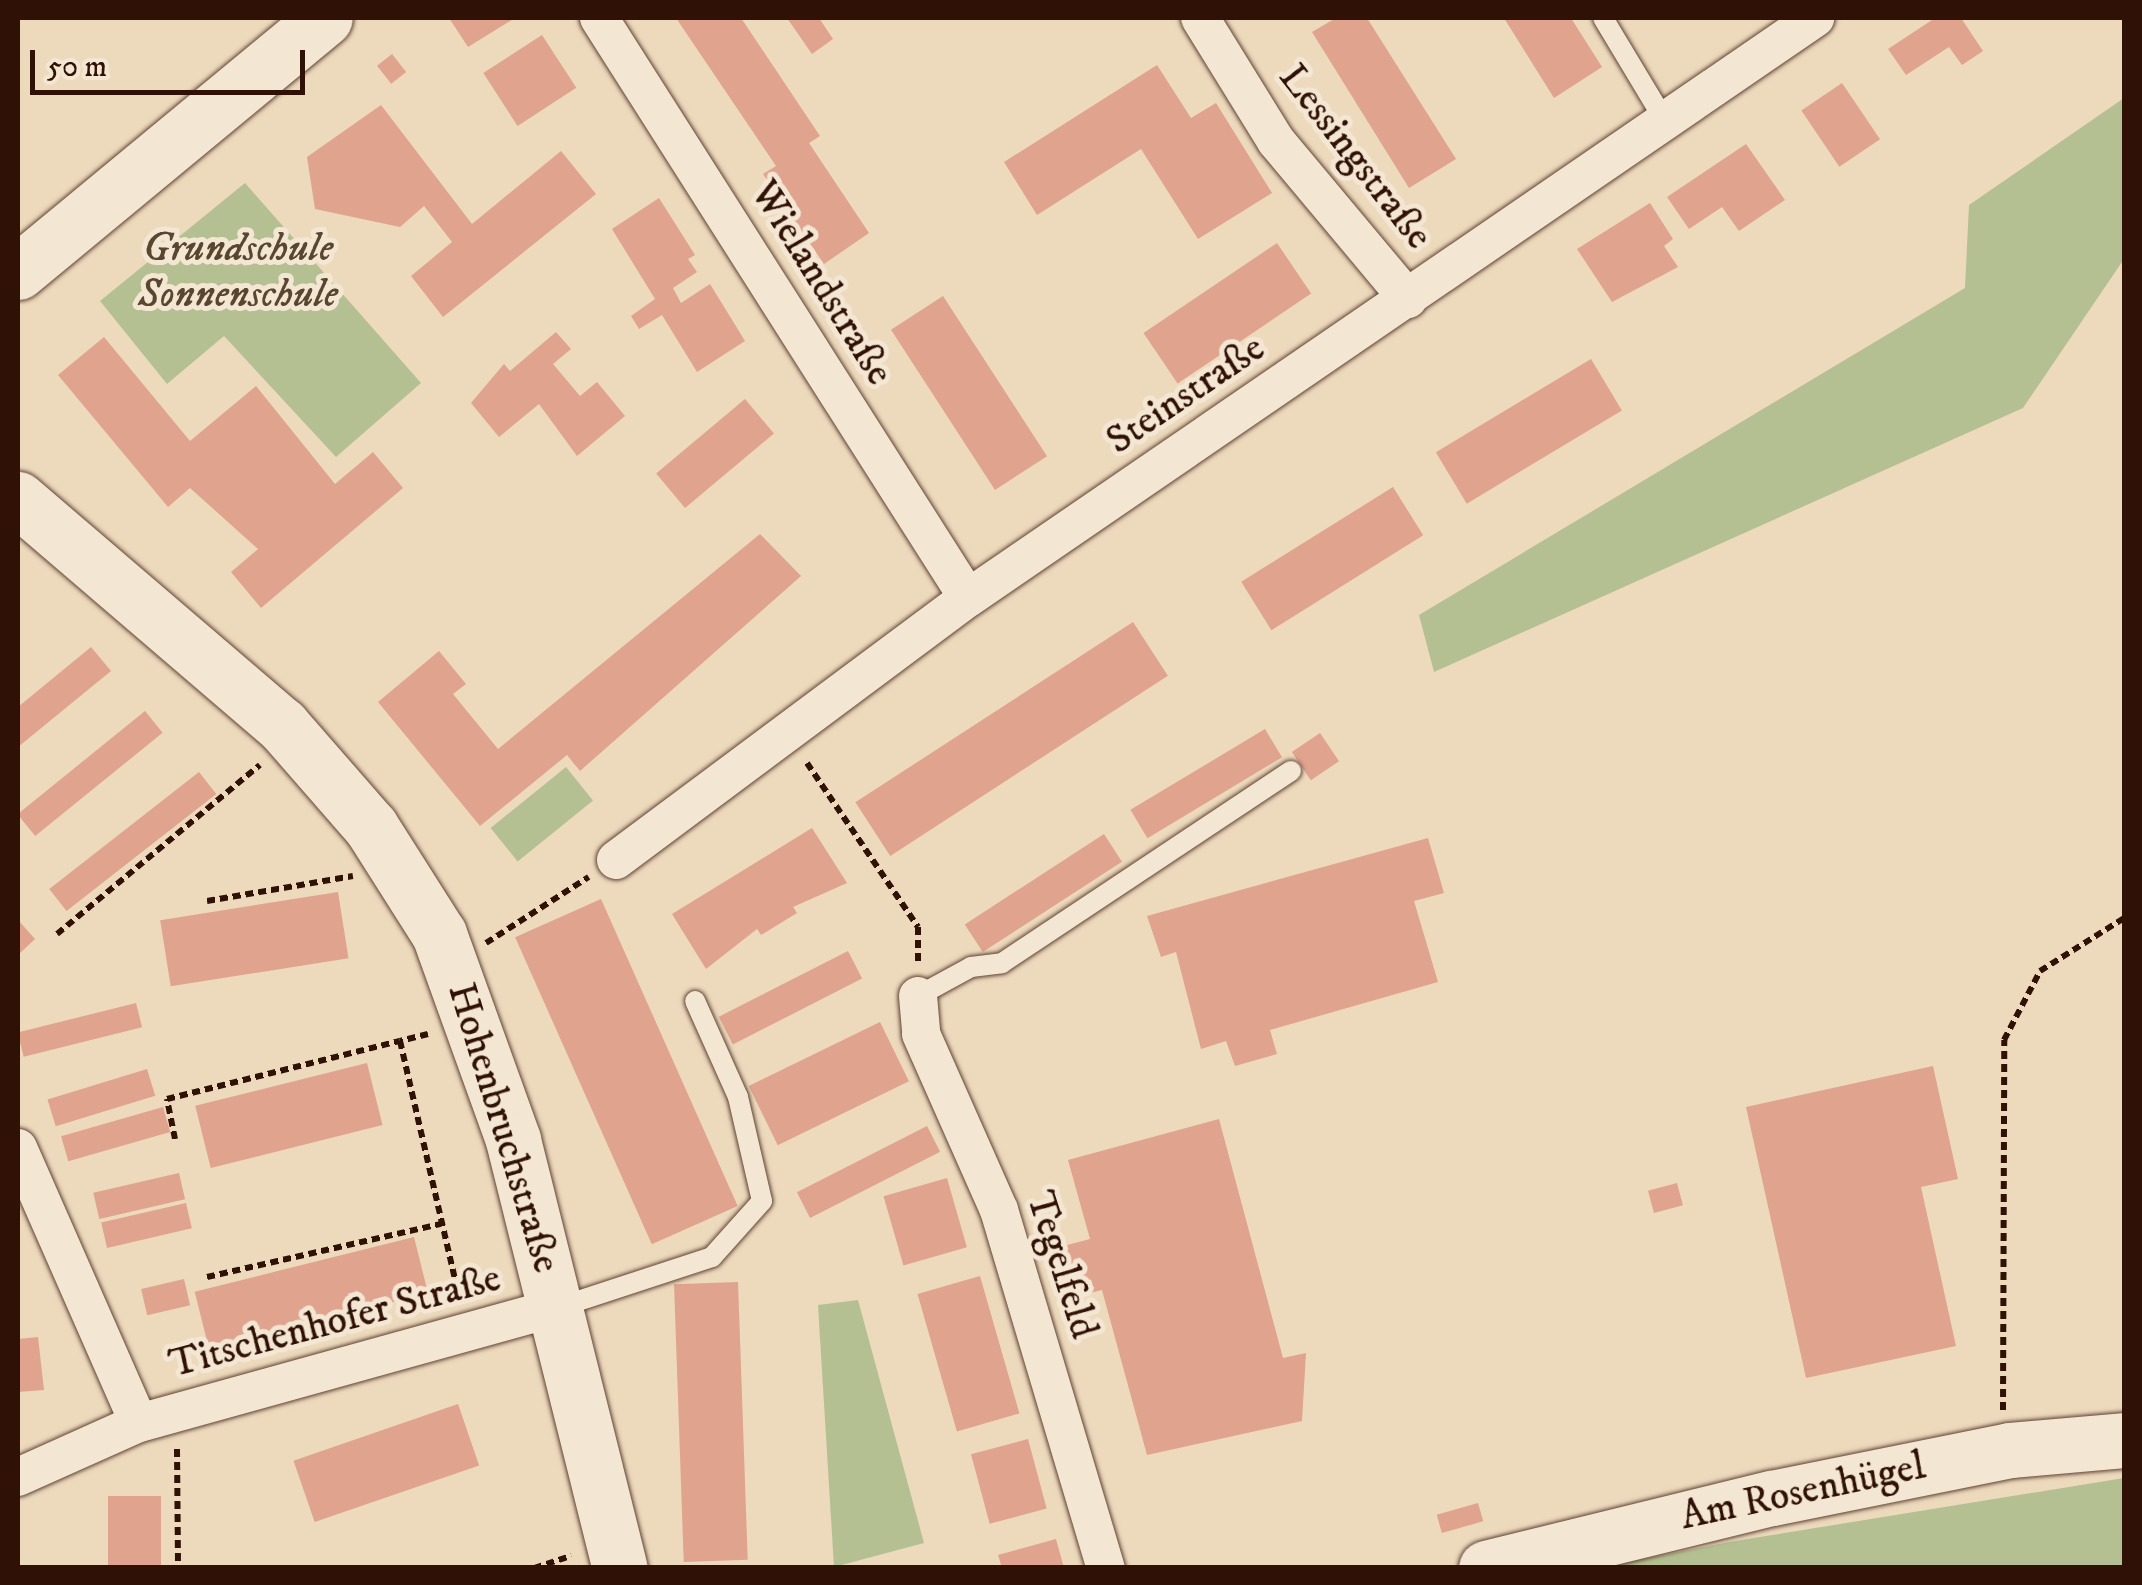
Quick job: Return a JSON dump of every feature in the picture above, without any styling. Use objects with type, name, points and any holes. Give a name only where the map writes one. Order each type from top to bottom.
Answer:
[{"type":"street","points":[[18,272],[325,18]]},
{"type":"street","name":"Wielandstraße","points":[[599,18],[968,598]]},
{"type":"street","name":"Lessingstraße","points":[[1200,18],[1276,141],[1408,299]]},
{"type":"street","name":"Steinstraße","points":[[616,860],[968,598],[1408,299],[1802,21]]},
{"type":"street","name":"Hohenbruchstraße","points":[[18,499],[282,725],[398,868],[454,963],[556,1308],[620,1568]]},
{"type":"street","name":"Tegelfeld","points":[[918,996],[921,1034],[999,1210],[1106,1568]]},
{"type":"street","name":"Titschenhofer Straße","points":[[18,1148],[139,1423]]},
{"type":"street","name":"Titschenhofer Straße","points":[[18,1477],[139,1423],[556,1308]]},
{"type":"street","name":"Am Rosenhügel","points":[[1486,1568],[1681,1517],[2010,1450],[2124,1440]]},
{"type":"lane","points":[[1603,18],[1665,121]]},
{"type":"lane","points":[[918,996],[971,967],[1002,962],[1291,771]]},
{"type":"lane","points":[[556,1308],[712,1257],[762,1202],[738,1098],[694,1001]]},
{"type":"path","points":[[58,934],[270,757],[260,746],[282,725]]},
{"type":"path","points":[[786,733],[918,927],[918,996]]},
{"type":"path","points":[[454,963],[616,860]]},
{"type":"path","points":[[207,901],[398,868]]},
{"type":"path","points":[[2010,1450],[2001,1403],[2004,1040],[2040,971],[2124,918]]},
{"type":"path","points":[[175,1139],[167,1100],[435,1033]]},
{"type":"path","points":[[400,1041],[468,1332]]},
{"type":"path","points":[[206,1276],[441,1224]]},
{"type":"path","points":[[177,1413],[178,1568]]},
{"type":"green space","points":[[2124,98],[2124,259],[2023,408],[1434,672],[1419,615],[1965,288],[1969,205]]},
{"type":"green space","name":"Grundschule Sonnenschule","points":[[245,183],[421,383],[336,457],[224,336],[167,384],[100,301]]},
{"type":"green space","points":[[566,767],[593,800],[518,861],[491,828]]},
{"type":"green space","points":[[858,1300],[924,1543],[834,1567],[818,1305]]},
{"type":"green space","points":[[2124,1478],[2124,1567],[1597,1568],[1729,1542]]},
{"type":"building","points":[[449,18],[515,18],[468,47]]},
{"type":"building","points":[[676,18],[741,18],[820,136],[809,143],[869,233],[824,264],[763,174],[776,166]]},
{"type":"building","points":[[787,18],[819,18],[833,39],[812,54]]},
{"type":"building","points":[[1336,18],[1367,18],[1456,159],[1409,188],[1312,32]]},
{"type":"building","points":[[1504,18],[1571,18],[1602,67],[1554,98]]},
{"type":"building","points":[[1935,18],[1961,18],[1983,51],[1962,65],[1949,47],[1906,75],[1888,49]]},
{"type":"building","points":[[542,35],[576,88],[518,126],[483,73]]},
{"type":"building","points":[[392,54],[406,72],[391,84],[377,66]]},
{"type":"building","points":[[1157,65],[1191,118],[1216,103],[1272,193],[1198,239],[1141,149],[1037,215],[1004,162]]},
{"type":"building","points":[[1842,83],[1880,139],[1839,167],[1801,110]]},
{"type":"building","points":[[381,105],[472,224],[561,151],[596,194],[443,317],[411,276],[452,242],[424,206],[400,227],[315,209],[307,157]]},
{"type":"building","points":[[1746,144],[1785,200],[1739,231],[1722,207],[1689,229],[1667,197]]},
{"type":"building","points":[[659,198],[695,255],[688,259],[697,272],[673,288],[681,303],[710,284],[745,341],[697,372],[662,315],[639,329],[631,316],[655,299],[612,229]]},
{"type":"building","points":[[1650,203],[1673,239],[1664,246],[1678,267],[1612,302],[1577,249]]},
{"type":"building","points":[[1277,243],[1311,294],[1178,384],[1144,333]]},
{"type":"building","points":[[943,296],[1047,456],[995,490],[891,330]]},
{"type":"building","points":[[556,332],[571,349],[553,364],[580,396],[597,382],[625,416],[577,456],[539,404],[499,437],[471,403],[504,364],[510,371]]},
{"type":"building","points":[[104,337],[190,441],[256,386],[335,484],[373,452],[403,488],[261,608],[231,572],[258,549],[190,488],[168,507],[58,375]]},
{"type":"building","points":[[1591,359],[1622,410],[1467,504],[1436,452]]},
{"type":"building","points":[[745,399],[774,433],[685,508],[656,474]]},
{"type":"building","points":[[1393,487],[1423,535],[1271,630],[1241,582]]},
{"type":"building","points":[[760,534],[801,576],[580,771],[567,755],[480,826],[378,702],[439,651],[466,684],[453,694],[498,749]]},
{"type":"building","points":[[1133,622],[1168,676],[890,856],[855,802]]},
{"type":"building","points":[[91,647],[111,671],[18,747],[18,707]]},
{"type":"building","points":[[145,711],[163,733],[35,836],[18,814]]},
{"type":"building","points":[[1265,729],[1282,757],[1147,838],[1130,810]]},
{"type":"building","points":[[1320,733],[1339,761],[1311,780],[1292,752]]},
{"type":"building","points":[[199,772],[216,794],[67,911],[49,889]]},
{"type":"building","points":[[812,828],[847,883],[793,907],[797,913],[761,935],[757,929],[706,969],[672,914]]},
{"type":"building","points":[[1104,834],[1122,862],[983,952],[965,924]]},
{"type":"building","points":[[1428,838],[1444,893],[1414,901],[1438,982],[1270,1030],[1277,1054],[1235,1066],[1226,1041],[1201,1049],[1176,952],[1161,957],[1147,916]]},
{"type":"building","points":[[338,892],[348,958],[171,986],[160,920]]},
{"type":"building","points":[[601,899],[738,1206],[652,1244],[515,937]]},
{"type":"building","points":[[18,920],[35,939],[18,955]]},
{"type":"building","points":[[848,951],[862,979],[733,1044],[719,1017]]},
{"type":"building","points":[[136,1003],[142,1027],[24,1057],[18,1032]]},
{"type":"building","points":[[880,1022],[909,1081],[778,1145],[749,1086]]},
{"type":"building","points":[[367,1063],[382,1125],[211,1168],[195,1106]]},
{"type":"building","points":[[1933,1066],[1958,1179],[1921,1187],[1956,1346],[1806,1378],[1746,1107]]},
{"type":"building","points":[[147,1069],[155,1096],[56,1126],[48,1099]]},
{"type":"building","points":[[163,1107],[170,1132],[68,1161],[61,1136]]},
{"type":"building","points":[[1219,1119],[1283,1358],[1306,1353],[1302,1421],[1147,1455],[1102,1290],[1070,1298],[1056,1248],[1090,1239],[1068,1160]]},
{"type":"building","points":[[927,1126],[940,1152],[810,1218],[797,1192]]},
{"type":"building","points":[[179,1173],[185,1199],[99,1219],[93,1193]]},
{"type":"building","points":[[947,1178],[967,1247],[903,1265],[884,1196]]},
{"type":"building","points":[[1677,1183],[1683,1205],[1654,1213],[1648,1191]]},
{"type":"building","points":[[186,1203],[192,1228],[107,1248],[101,1223]]},
{"type":"building","points":[[414,1237],[428,1293],[209,1348],[195,1292]]},
{"type":"building","points":[[980,1276],[1019,1413],[957,1431],[918,1294]]},
{"type":"building","points":[[184,1279],[190,1305],[147,1315],[141,1289]]},
{"type":"building","points":[[738,1282],[748,1560],[684,1562],[674,1284]]},
{"type":"building","points":[[38,1337],[44,1390],[18,1392],[18,1339]]},
{"type":"building","points":[[458,1404],[479,1465],[315,1522],[293,1461]]},
{"type":"building","points":[[1028,1439],[1047,1509],[990,1524],[971,1454]]},
{"type":"building","points":[[108,1496],[161,1496],[161,1568],[108,1568]]},
{"type":"building","points":[[1478,1503],[1483,1521],[1442,1533],[1437,1515]]},
{"type":"building","points":[[1056,1539],[1064,1568],[1002,1568],[998,1555]]}]
